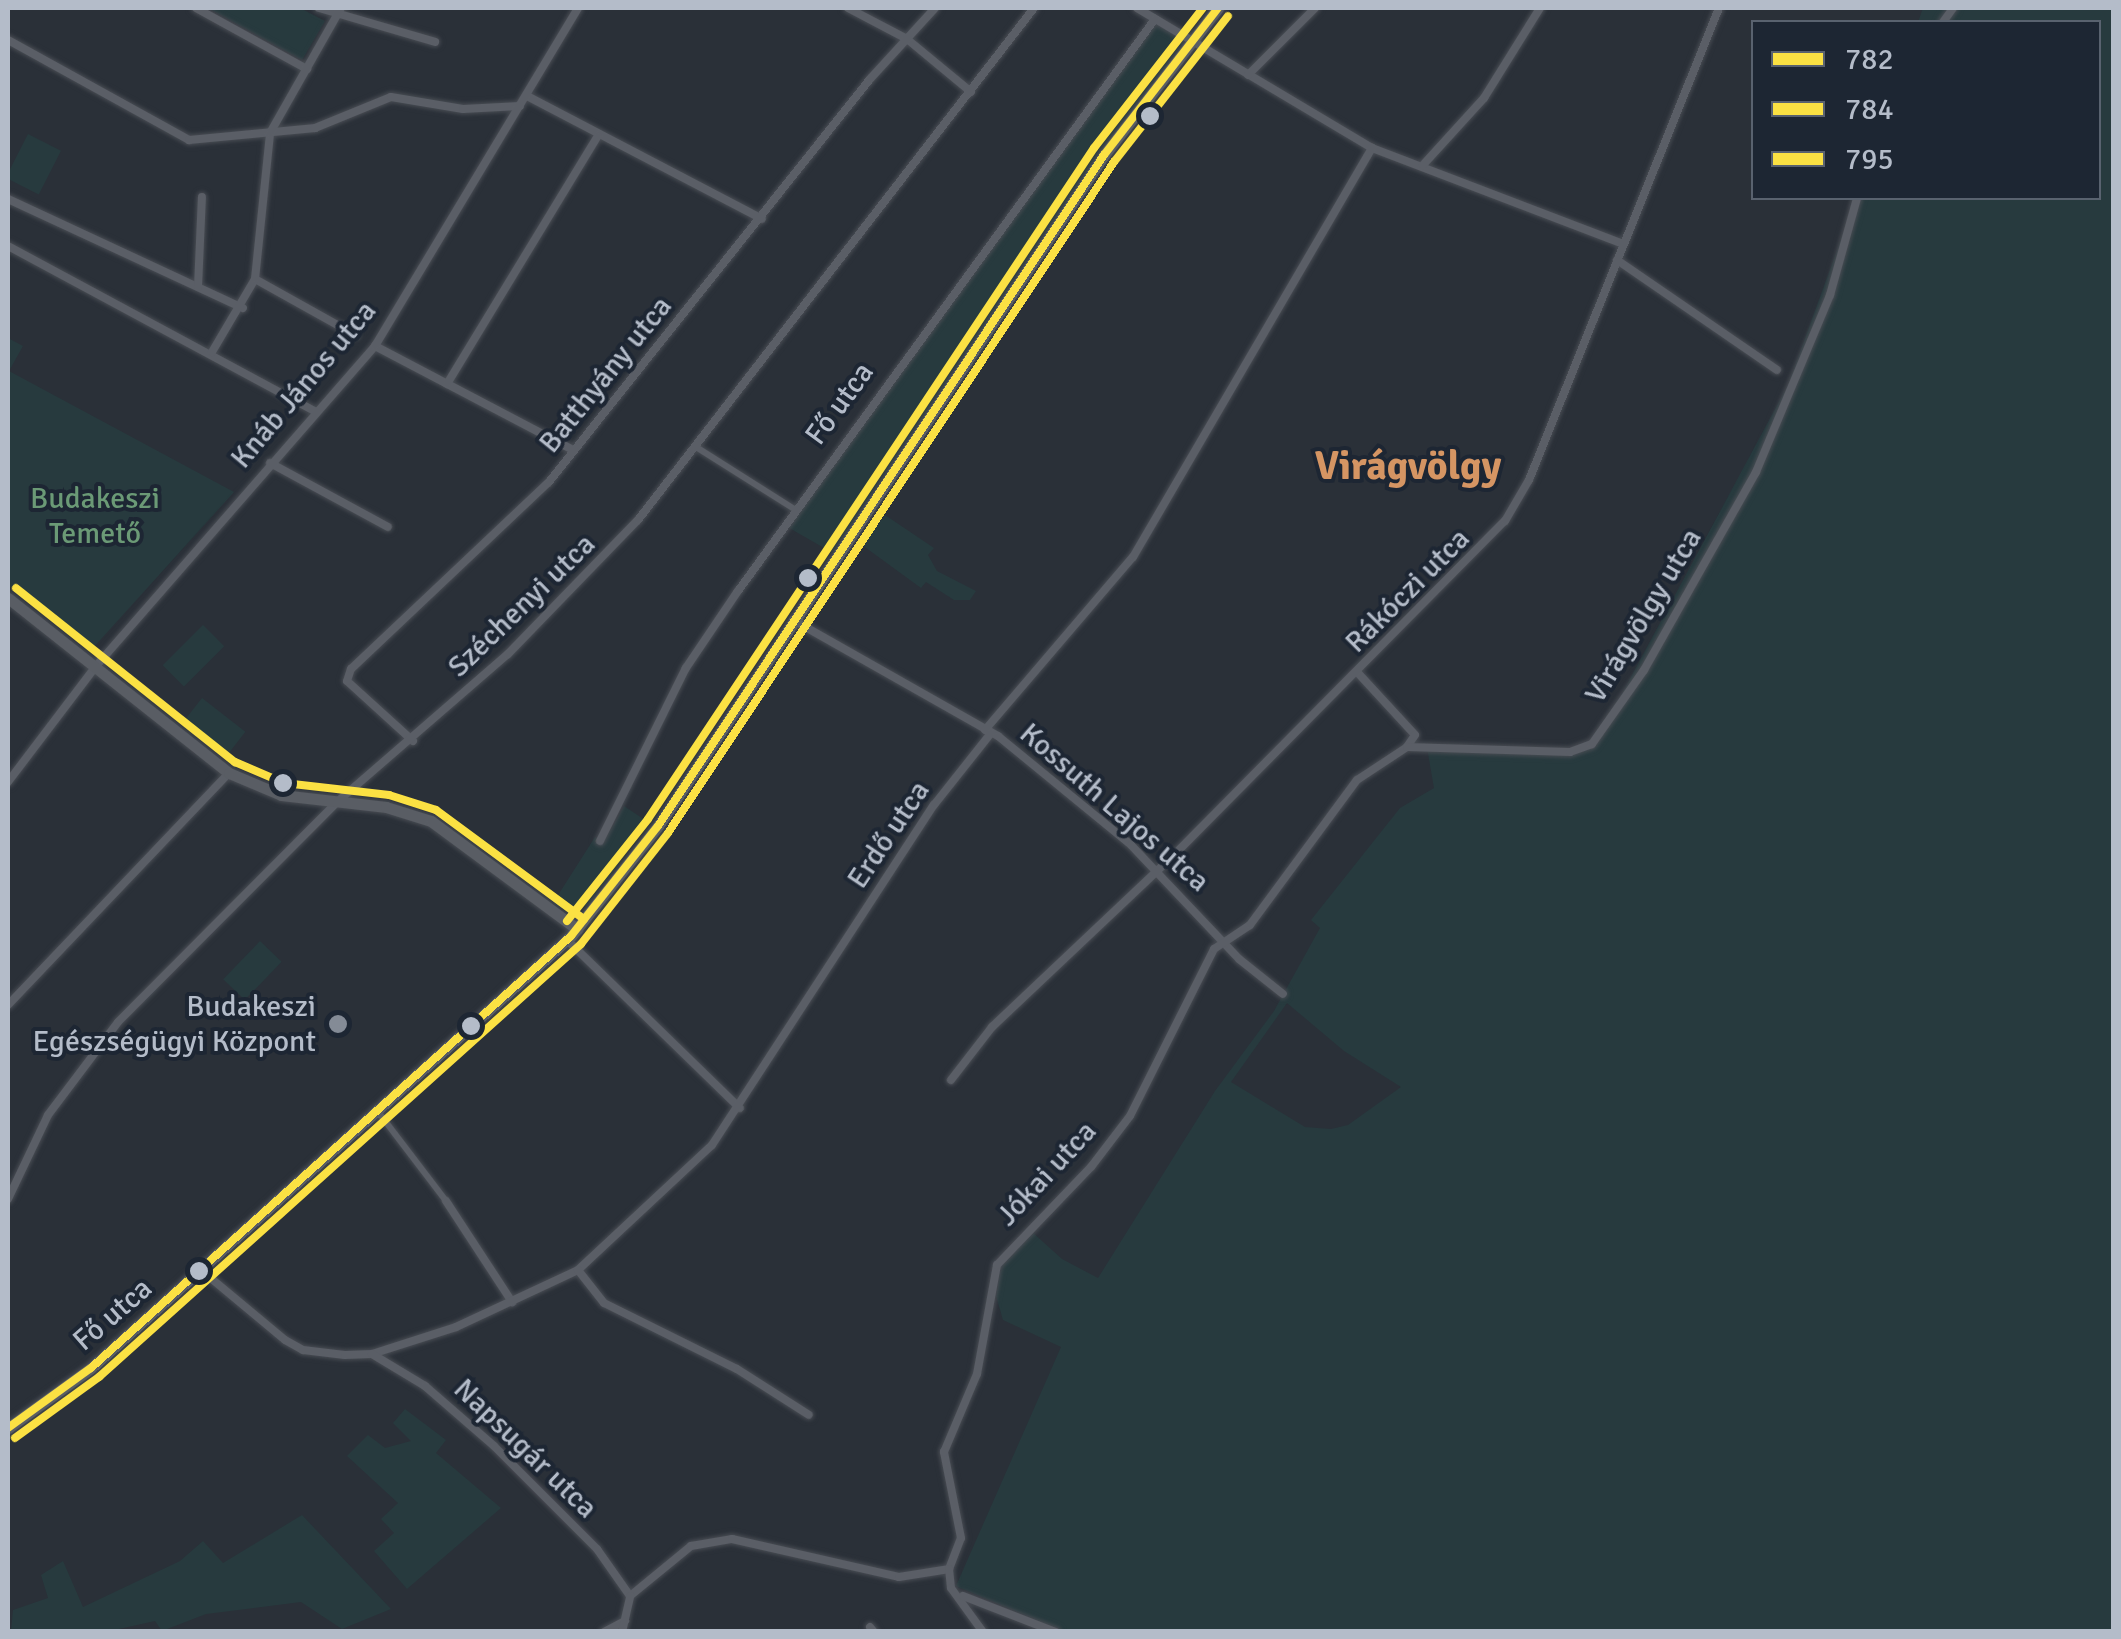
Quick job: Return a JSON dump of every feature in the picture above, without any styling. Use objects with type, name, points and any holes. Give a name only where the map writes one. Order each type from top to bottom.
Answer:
[{"type":"main road","name":"Fő utca","points":[[8,1428],[91,1368],[568,940],[658,826],[1104,155],[1194,44],[1218,8]]},
{"type":"main road","points":[[8,598],[229,773],[282,795],[431,821],[577,928]]},
{"type":"street","points":[[196,8],[307,70]]},
{"type":"street","points":[[320,8],[435,42]]},
{"type":"street","name":"Knáb János utca","points":[[8,782],[96,666],[314,411],[375,346],[578,8]]},
{"type":"street","points":[[848,8],[906,39],[971,92]]},
{"type":"street","name":"Batthyány utca","points":[[413,741],[347,681],[350,670],[512,521],[935,8]]},
{"type":"street","name":"Széchenyi utca","points":[[8,1199],[25,1154],[72,1077],[118,1022],[337,802],[413,741],[594,571],[696,448],[1034,8]]},
{"type":"street","points":[[1137,8],[1372,148],[1623,244]]},
{"type":"street","points":[[1248,75],[1316,8]]},
{"type":"street","points":[[1423,165],[1484,98],[1540,8]]},
{"type":"street","name":"Rákóczi utca","points":[[952,1080],[992,1027],[1358,674],[1485,546],[1515,506],[1719,8]]},
{"type":"street","points":[[212,352],[256,279],[270,132],[338,12]]},
{"type":"street","name":"Fő utca","points":[[600,841],[686,668],[738,590],[1154,19]]},
{"type":"street","points":[[8,40],[189,140],[211,141],[315,128],[390,97],[496,110],[520,106]]},
{"type":"street","points":[[527,96],[762,219]]},
{"type":"street","points":[[496,110],[510,122]]},
{"type":"street","points":[[447,384],[598,136]]},
{"type":"street","name":"Erdő utca","points":[[201,1270],[242,1309],[302,1350],[372,1354],[512,1302],[578,1270],[685,1174],[740,1108],[984,730],[1133,556],[1372,148]]},
{"type":"street","points":[[198,287],[202,196]]},
{"type":"street","points":[[8,199],[242,308]]},
{"type":"street","name":"Virágvölgy utca","points":[[1407,747],[1570,752],[1592,744],[1644,670],[1756,472],[1830,294],[1855,200]]},
{"type":"street","points":[[8,246],[212,352],[314,411]]},
{"type":"street","points":[[1617,260],[1776,370]]},
{"type":"street","points":[[256,279],[355,335]]},
{"type":"street","points":[[375,346],[572,449]]},
{"type":"street","points":[[696,448],[794,509]]},
{"type":"street","points":[[270,463],[388,527]]},
{"type":"street","name":"Kossuth Lajos utca","points":[[793,620],[984,730],[1158,870],[1224,941],[1283,994]]},
{"type":"street","points":[[1224,941],[1260,912],[1357,780],[1407,747],[1414,735],[1358,674]]},
{"type":"street","points":[[976,746],[984,730]]},
{"type":"street","points":[[8,1006],[229,773]]},
{"type":"street","points":[[568,940],[740,1108]]},
{"type":"street","name":"Jókai utca","points":[[949,1569],[962,1538],[944,1452],[977,1374],[997,1264],[1091,1167],[1130,1116],[1214,950],[1224,941]]},
{"type":"street","points":[[379,1113],[446,1201],[512,1302]]},
{"type":"street","points":[[578,1270],[604,1302],[736,1369],[809,1415]]},
{"type":"street","name":"Napsugár utca","points":[[372,1354],[425,1386],[494,1446],[597,1549],[630,1596]]},
{"type":"street","points":[[622,1632],[630,1596],[691,1546],[732,1539],[899,1577],[949,1569],[958,1594],[983,1632]]},
{"type":"street","points":[[958,1594],[1056,1632]]},
{"type":"street","points":[[604,1632],[625,1621]]},
{"type":"green space","points":[[208,8],[300,8],[325,21],[302,60]]},
{"type":"green space","points":[[1923,8],[2113,8],[2113,1631],[1065,1632],[956,1586],[1061,1347],[1003,1320],[996,1296],[1001,1266],[1032,1232],[1062,1259],[1098,1278],[1215,1091],[1274,1011],[1320,928],[1311,920],[1400,808],[1434,788],[1427,748],[1585,748],[1611,714],[1788,385],[1855,200],[2101,200],[2101,20],[1919,20]],"holes":[[[1287,1003],[1344,1051],[1401,1087],[1348,1125],[1331,1129],[1305,1127],[1231,1082]]]},
{"type":"green space","points":[[1155,19],[1193,44],[1104,155],[838,556],[784,525]]},
{"type":"green space","points":[[28,134],[61,151],[39,194],[8,179]]},
{"type":"green space","name":"Budakeszi Temető","points":[[8,338],[23,346],[9,371],[234,492],[93,648],[8,585]]},
{"type":"green space","points":[[885,515],[934,548],[928,555],[937,571],[976,591],[970,600],[954,600],[926,582],[921,588],[862,545]]},
{"type":"green space","points":[[203,625],[224,646],[184,687],[163,665]]},
{"type":"green space","points":[[202,698],[245,732],[228,754],[185,720]]},
{"type":"green space","points":[[624,806],[648,822],[590,904],[568,912],[553,903],[595,837],[605,840]]},
{"type":"green space","points":[[260,941],[282,962],[245,1000],[223,979]]},
{"type":"green space","points":[[405,1409],[446,1440],[436,1453],[501,1508],[407,1589],[374,1551],[394,1533],[381,1519],[398,1503],[347,1456],[368,1435],[385,1448],[411,1441],[393,1423]]},
{"type":"green space","points":[[302,1515],[391,1609],[342,1629],[301,1602],[206,1614],[162,1631],[155,1621],[110,1631],[11,1631],[13,1610],[48,1598],[41,1575],[63,1561],[83,1607],[180,1561],[203,1541],[223,1563]]},
{"type":"transit line","name":"795","points":[[567,921],[648,819],[1094,148],[1203,8]]},
{"type":"transit line","name":"782","points":[[8,1428],[91,1368],[571,936],[658,826],[1104,155],[1218,8]]},
{"type":"transit line","name":"784","points":[[15,1438],[99,1377],[581,944],[668,833],[1114,162],[1228,16]]},
{"type":"transit line","name":"795","points":[[16,588],[235,762],[284,783],[389,795],[436,810],[584,919]]},
{"type":"place","name":"Budakeszi Egészségügyi Központ","points":[[338,1024]]},
{"type":"district","name":"Virágvölgy","points":[[1408,466]]}]
